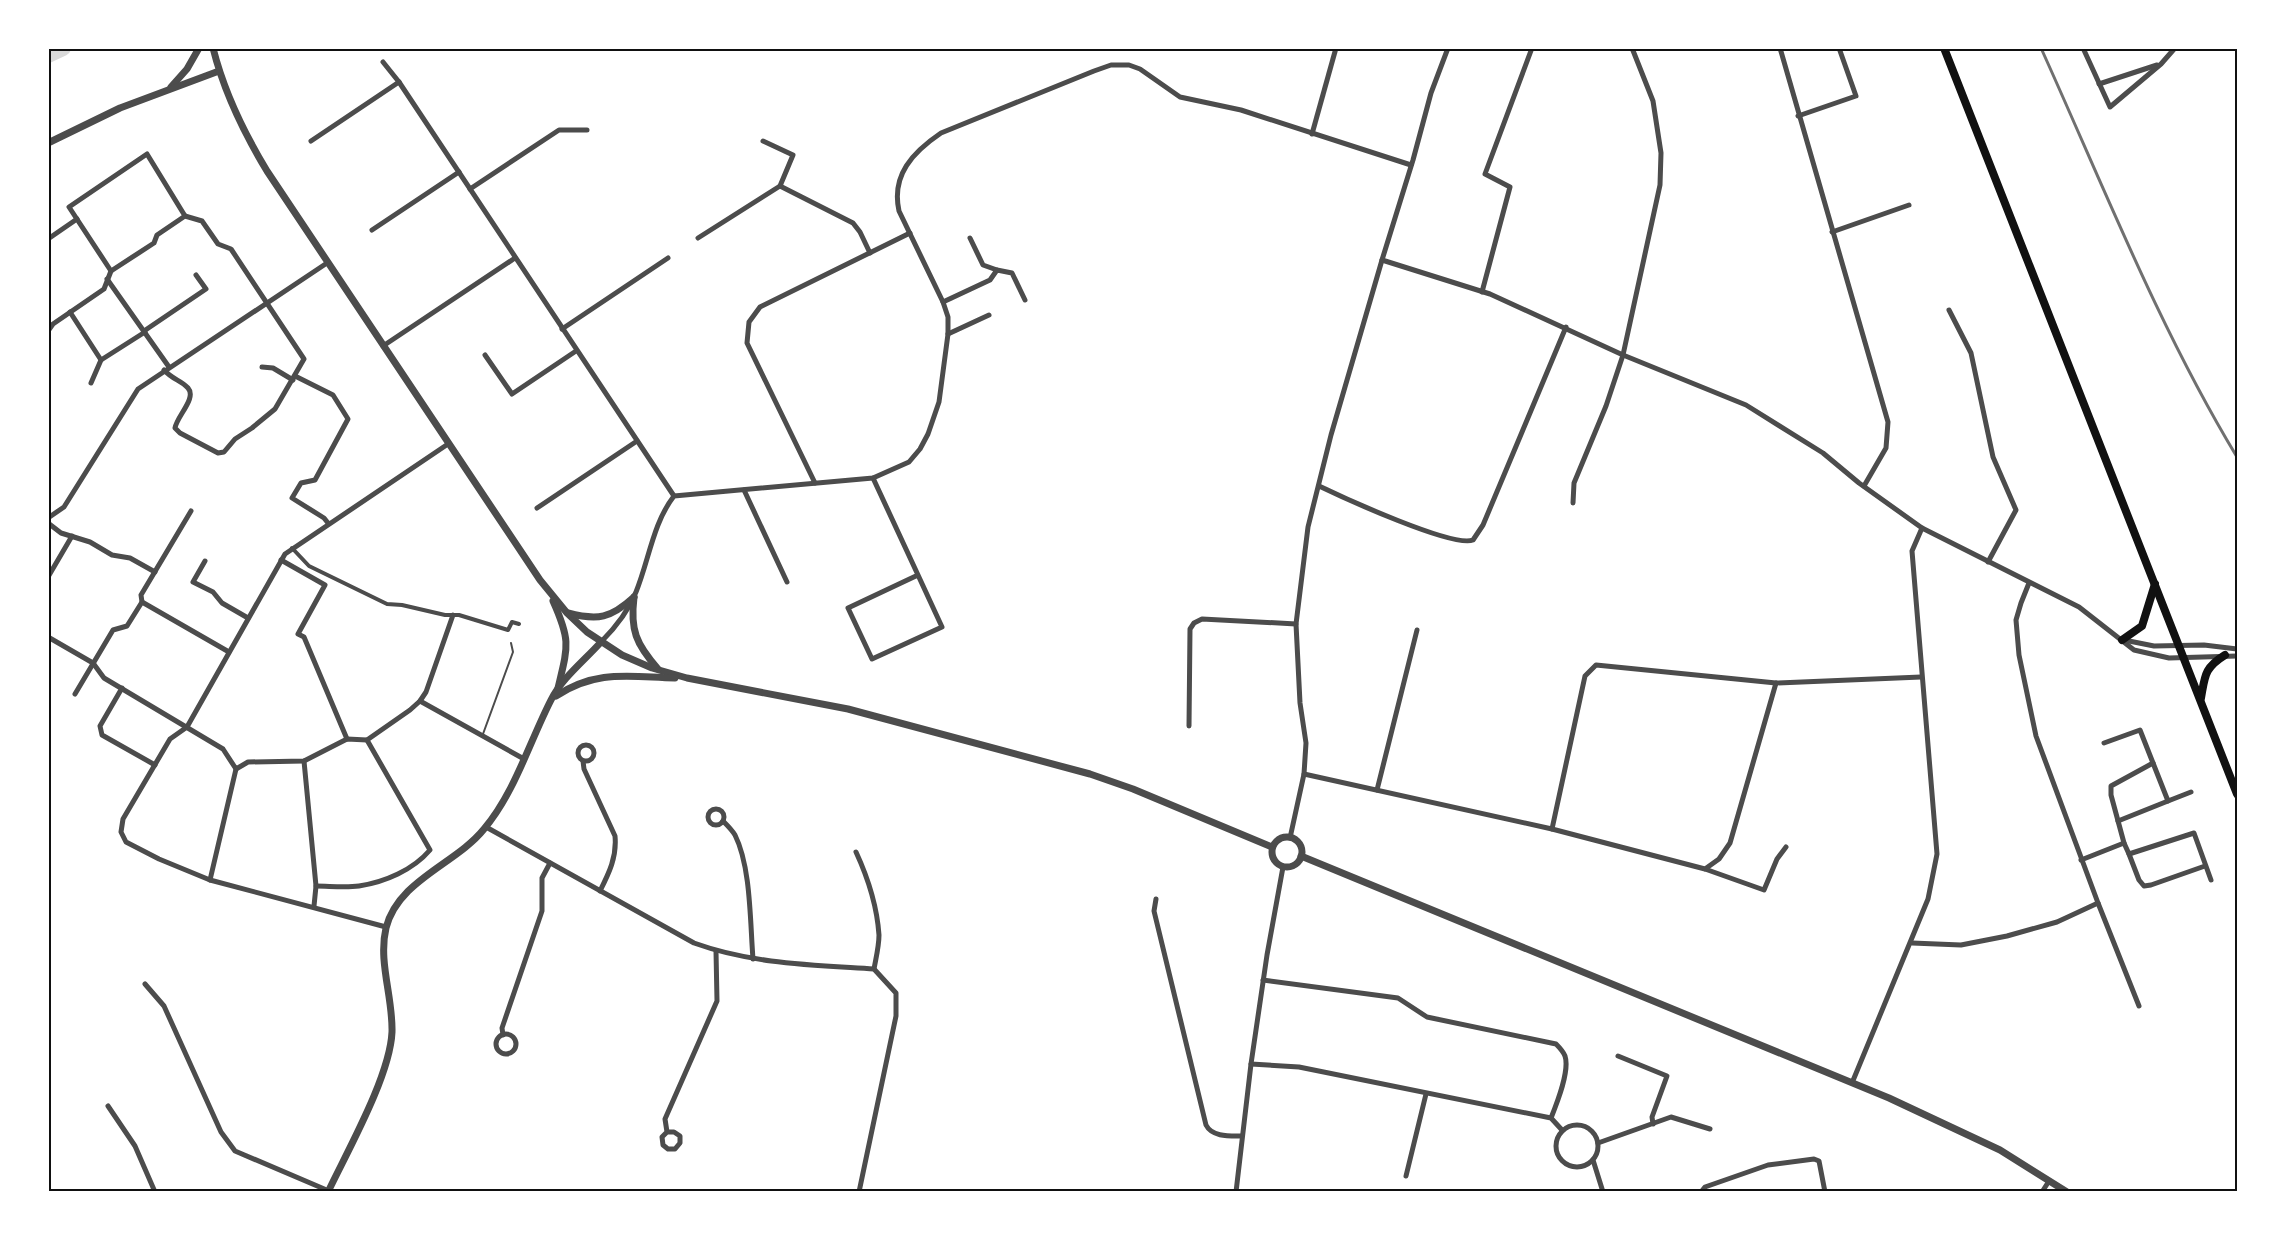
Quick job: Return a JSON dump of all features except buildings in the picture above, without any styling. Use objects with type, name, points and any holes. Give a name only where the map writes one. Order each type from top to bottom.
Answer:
[{"type":"main road","points":[[1944,48],[2237,794]]},
{"type":"main road","points":[[2122,640],[2142,626],[2155,584]]},
{"type":"main road","points":[[2201,700],[2206,670],[2225,655]]},
{"type":"street","points":[[170,88],[187,69],[199,48]]},
{"type":"street","points":[[213,48],[219,70],[242,126],[257,154],[327,263],[549,594],[562,620],[567,641],[557,691]]},
{"type":"street","points":[[1312,134],[1336,48]]},
{"type":"street","points":[[1290,838],[1304,774],[1306,743],[1300,703],[1296,624],[1308,527],[1331,435],[1382,260],[1431,93],[1448,48]]},
{"type":"street","points":[[1482,292],[1510,187],[1485,174],[1532,48]]},
{"type":"street","points":[[1573,503],[1574,483],[1606,406],[1623,355],[1660,185],[1661,153],[1653,101],[1632,48]]},
{"type":"street","points":[[1780,48],[1888,422],[1886,448],[1864,486]]},
{"type":"street","points":[[1798,116],[1856,96],[1839,48]]},
{"type":"street","points":[[2083,48],[2110,106],[2161,64],[2175,48]]},
{"type":"street","points":[[383,62],[399,82],[674,496]]},
{"type":"street","points":[[2099,84],[2161,64]]},
{"type":"street","points":[[145,984],[164,1006],[220,1132],[232,1148],[253,1160],[329,1191],[377,1085],[391,1042],[392,1022],[384,957],[386,927],[398,904],[410,890],[469,846],[486,827],[503,802],[551,699],[621,620],[634,597],[665,508],[674,496],[873,478],[909,462],[920,450],[939,402],[948,317],[899,211],[896,196],[900,178],[910,158],[922,146],[941,133],[1111,65],[1129,65],[1140,69],[1180,97],[1241,110],[1411,165]]},
{"type":"street","points":[[48,143],[92,120],[219,70]]},
{"type":"street","points":[[311,141],[399,82]]},
{"type":"street","points":[[470,189],[559,130],[587,130]]},
{"type":"street","points":[[698,238],[780,186],[793,155],[764,141]]},
{"type":"street","points":[[107,279],[144,332],[171,378],[186,385],[190,390],[191,396],[176,421],[176,428],[218,453],[224,453],[235,439],[274,409],[304,359],[231,249],[218,244],[202,221],[185,216],[147,154],[69,207],[111,271]]},
{"type":"street","points":[[372,230],[459,172]]},
{"type":"street","points":[[780,186],[853,223],[870,253]]},
{"type":"street","points":[[1832,232],[1909,205]]},
{"type":"street","points":[[48,331],[53,324],[104,289],[111,271],[154,243],[157,235],[185,216]]},
{"type":"street","points":[[48,239],[76,219]]},
{"type":"street","points":[[815,483],[747,343],[749,322],[760,307],[910,234]]},
{"type":"street","points":[[970,238],[984,265],[1012,273],[1025,300]]},
{"type":"street","points":[[383,346],[515,258]]},
{"type":"street","points":[[562,329],[668,258]]},
{"type":"street","points":[[1382,260],[1482,292],[1566,327],[1623,355],[1746,405],[1823,453],[1922,528],[2079,607],[2134,650],[2157,656],[2237,656]]},
{"type":"street","points":[[48,518],[64,507],[133,395],[144,384],[327,263]]},
{"type":"street","points":[[943,302],[990,279],[997,270]]},
{"type":"street","points":[[91,383],[101,360],[206,289],[196,274]]},
{"type":"street","points":[[1949,310],[1971,353],[1993,457],[2016,510],[1988,562]]},
{"type":"street","points":[[70,312],[101,360]]},
{"type":"street","points":[[948,334],[989,315]]},
{"type":"street","points":[[1319,486],[1415,526],[1459,541],[1473,540],[1483,525],[1566,327]]},
{"type":"street","points":[[485,355],[512,394],[576,351]]},
{"type":"street","points":[[262,367],[273,368],[333,395],[348,419],[315,480],[301,483],[292,498],[324,518],[328,523]]},
{"type":"street","points":[[537,508],[637,441]]},
{"type":"street","points":[[386,927],[210,880],[159,859],[126,842],[121,832],[123,819],[154,765],[170,739],[187,727],[285,554],[448,444]]},
{"type":"street","points":[[873,478],[918,575],[942,627],[872,659],[848,608],[918,575]]},
{"type":"street","points":[[744,490],[787,582]]},
{"type":"street","points":[[75,694],[113,630],[127,626],[141,602],[141,596],[191,511]]},
{"type":"street","points":[[48,524],[61,533],[90,542],[112,555],[130,558],[155,572]]},
{"type":"street","points":[[1852,1083],[1912,943],[1928,899],[1937,854],[1912,551],[1922,528]]},
{"type":"street","points":[[48,577],[72,536]]},
{"type":"street","points":[[292,548],[309,566],[387,604],[453,615],[508,630],[512,622],[519,624]]},
{"type":"street","points":[[281,560],[325,585],[298,634],[304,637],[347,739]]},
{"type":"street","points":[[205,561],[194,582],[213,592],[222,603],[248,618]]},
{"type":"street","points":[[2030,583],[2020,603],[2016,620],[2019,655],[2036,736],[2081,860],[2139,1006]]},
{"type":"street","points":[[549,594],[601,642],[622,656],[660,671],[848,709],[1090,774],[1133,789],[1272,847]]},
{"type":"street","points":[[567,613],[589,618],[602,617],[621,608],[634,597]]},
{"type":"street","points":[[634,597],[632,619],[635,637],[646,655],[660,671]]},
{"type":"street","points":[[141,602],[230,652]]},
{"type":"street","points":[[210,880],[236,769],[248,762],[304,760],[347,739],[367,740],[420,701],[426,692],[453,615]]},
{"type":"street","points":[[1188,726],[1190,629],[1194,623],[1202,619],[1296,624]]},
{"type":"street","points":[[1377,790],[1417,630]]},
{"type":"street","points":[[48,637],[93,663],[104,678],[223,750],[236,769]]},
{"type":"street","points":[[2122,640],[2154,646],[2180,645],[2237,649]]},
{"type":"street","points":[[1552,830],[1585,676],[1596,665],[1776,683],[1921,677]]},
{"type":"street","points":[[551,699],[577,684],[604,676],[687,678]]},
{"type":"street","points":[[1705,869],[1719,859],[1730,843],[1776,683]]},
{"type":"street","points":[[122,688],[100,726],[102,735],[154,765]]},
{"type":"street","points":[[420,701],[524,759]]},
{"type":"street","points":[[2104,743],[2140,729],[2168,801]]},
{"type":"street","points":[[316,886],[358,886],[391,876],[414,866],[430,850],[367,740]]},
{"type":"street","points":[[304,760],[316,886],[314,906]]},
{"type":"street","points":[[584,761],[584,769],[615,836],[616,848],[611,868],[600,891]]},
{"type":"street","points":[[2153,764],[2111,786],[2124,843],[2139,880],[2145,886],[2205,866]]},
{"type":"street","points":[[1304,774],[1552,830],[1705,869],[1764,890],[1786,847]]},
{"type":"street","points":[[2118,821],[2191,792]]},
{"type":"street","points":[[723,821],[734,833],[747,869],[746,885],[753,959]]},
{"type":"street","points":[[486,827],[694,944],[753,959],[811,966],[874,969],[896,993],[896,1016],[860,1192]]},
{"type":"street","points":[[2129,854],[2194,833],[2211,880]]},
{"type":"street","points":[[1290,838],[1300,845],[1301,856],[1294,865],[1283,867],[1272,858],[1272,847],[1278,840],[1290,838]]},
{"type":"street","points":[[2081,860],[2124,843]]},
{"type":"street","points":[[856,852],[866,875],[879,937],[874,969]]},
{"type":"street","points":[[1301,856],[1889,1098],[2000,1150],[2067,1192]]},
{"type":"street","points":[[503,1035],[502,1028],[542,912],[542,878],[550,863]]},
{"type":"street","points":[[1236,1192],[1241,1136],[1263,980],[1283,867]]},
{"type":"street","points":[[1156,899],[1154,911],[1206,1125],[1216,1134],[1241,1136]]},
{"type":"street","points":[[1912,943],[1961,945],[2007,936],[2057,921],[2098,903]]},
{"type":"street","points":[[667,1132],[665,1119],[669,1106],[717,1001],[716,951]]},
{"type":"street","points":[[1263,980],[1398,998],[1427,1017],[1556,1044],[1566,1059],[1559,1100],[1551,1118]]},
{"type":"street","points":[[1618,1056],[1667,1076],[1652,1117],[1653,1124]]},
{"type":"street","points":[[1251,1064],[1299,1068],[1551,1118],[1562,1130]]},
{"type":"street","points":[[1406,1176],[1426,1094]]},
{"type":"street","points":[[108,1106],[135,1146],[155,1192]]},
{"type":"street","points":[[1598,1143],[1671,1118],[1710,1129]]},
{"type":"street","points":[[1569,1126],[1584,1126],[1595,1136],[1598,1143],[1593,1160],[1581,1167],[1567,1166],[1561,1162],[1555,1149],[1555,1142],[1562,1130],[1569,1126]]},
{"type":"street","points":[[1593,1160],[1603,1192]]},
{"type":"street","points":[[1701,1192],[1705,1187],[1754,1169],[1814,1160],[1819,1161],[1822,1166],[1825,1192]]},
{"type":"street","points":[[2042,1192],[2049,1180]]},
{"type":"lane","points":[[482,736],[513,652],[511,643]]},
{"type":"waterway","points":[[48,55],[63,48]]},
{"type":"railway","points":[[2041,48],[2157,307],[2182,358],[2237,457]]}]
